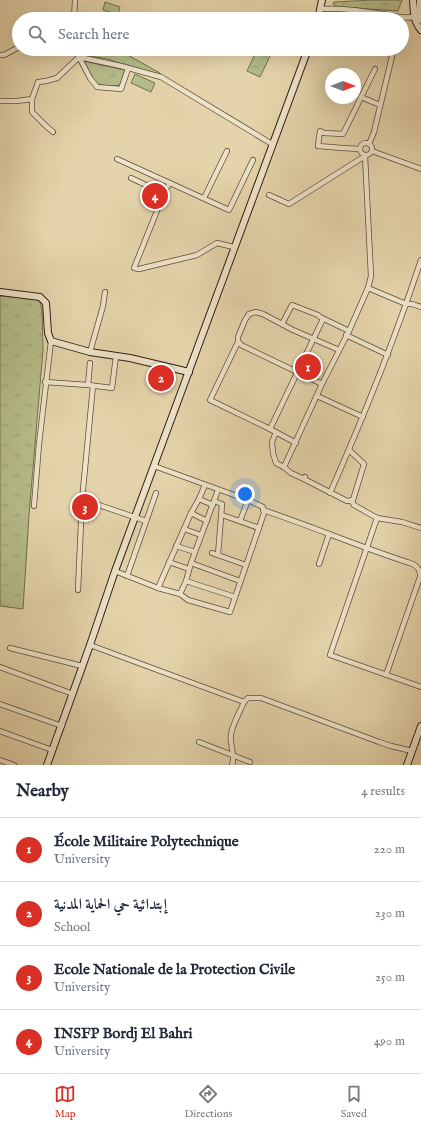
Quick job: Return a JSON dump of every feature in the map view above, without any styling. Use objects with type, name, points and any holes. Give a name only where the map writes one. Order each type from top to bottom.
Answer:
[{"type":"main road","points":[[320,12],[322,0]]},
{"type":"main road","points":[[421,20],[419,0],[413,0],[414,17],[421,30]]},
{"type":"main road","points":[[47,765],[74,694],[82,666],[134,518],[305,56]]},
{"type":"main road","points":[[0,292],[40,297],[46,303],[48,333],[51,341],[90,352],[130,358],[189,372]]},
{"type":"main road","points":[[407,765],[421,726]]},
{"type":"street","points":[[75,12],[76,0]]},
{"type":"street","points":[[321,9],[367,12]]},
{"type":"street","points":[[409,18],[414,17]]},
{"type":"street","points":[[0,55],[12,51]]},
{"type":"street","points":[[369,144],[374,132],[392,56]]},
{"type":"street","points":[[78,57],[121,66],[161,78],[272,144]]},
{"type":"street","points":[[78,57],[97,87],[121,89],[128,69]]},
{"type":"street","points":[[53,132],[32,112],[32,99],[38,82],[57,78],[78,57]]},
{"type":"street","points":[[375,69],[361,97],[380,105]]},
{"type":"street","points":[[0,101],[32,99]]},
{"type":"street","points":[[358,104],[343,134],[324,134],[320,131],[318,146],[360,149]]},
{"type":"street","points":[[360,149],[363,144],[369,144]]},
{"type":"street","points":[[369,144],[372,147],[372,151]]},
{"type":"street","points":[[360,149],[360,153],[365,156]]},
{"type":"street","points":[[204,198],[227,151]]},
{"type":"street","points":[[269,195],[289,204],[365,156],[370,155],[372,151]]},
{"type":"street","points":[[372,151],[421,169]]},
{"type":"street","points":[[284,467],[368,288],[371,276],[365,156]]},
{"type":"street","points":[[117,159],[229,210],[253,160]]},
{"type":"street","points":[[131,178],[164,193]]},
{"type":"street","points":[[170,183],[164,193],[134,268],[139,269],[197,255],[217,244],[225,244],[234,248]]},
{"type":"street","points":[[330,493],[388,355],[421,260]]},
{"type":"street","points":[[368,288],[406,304],[421,307]]},
{"type":"street","points":[[90,352],[101,308],[103,306],[105,292]]},
{"type":"street","points":[[282,324],[292,304],[318,315],[388,355]]},
{"type":"street","points":[[296,443],[210,400],[238,342],[238,335],[249,314],[260,312],[313,339],[339,350]]},
{"type":"street","points":[[270,429],[323,319]]},
{"type":"street","points":[[34,506],[45,382],[51,341]]},
{"type":"street","points":[[238,342],[244,347],[322,384]]},
{"type":"street","points":[[45,382],[112,388],[116,356]]},
{"type":"street","points":[[78,590],[82,500],[90,386],[90,362]]},
{"type":"street","points":[[317,396],[363,417]]},
{"type":"street","points":[[276,432],[272,442],[276,463],[291,473],[305,478],[330,493],[347,501],[353,500]]},
{"type":"street","points":[[349,450],[364,464],[352,502],[354,505],[377,518],[402,522],[421,528]]},
{"type":"street","points":[[115,571],[158,588],[180,594],[188,600],[230,612],[264,514],[263,507],[248,500],[154,466]]},
{"type":"street","points":[[158,588],[204,485]]},
{"type":"street","points":[[180,594],[218,490]]},
{"type":"street","points":[[127,576],[156,493]]},
{"type":"street","points":[[199,499],[222,504],[218,555]]},
{"type":"street","points":[[82,500],[146,521]]},
{"type":"street","points":[[240,521],[248,500]]},
{"type":"street","points":[[263,510],[413,564],[418,568],[420,573],[419,580],[386,674]]},
{"type":"street","points":[[191,514],[207,521]]},
{"type":"street","points":[[222,515],[259,528]]},
{"type":"street","points":[[377,518],[330,655],[421,687]]},
{"type":"street","points":[[184,529],[201,536]]},
{"type":"street","points":[[319,564],[329,534]]},
{"type":"street","points":[[176,546],[195,552]]},
{"type":"street","points":[[212,553],[246,565]]},
{"type":"street","points":[[169,562],[190,566],[240,582]]},
{"type":"street","points":[[186,581],[235,597]]},
{"type":"street","points":[[90,645],[244,702]]},
{"type":"street","points":[[10,648],[82,666]]},
{"type":"street","points":[[0,667],[74,694]]},
{"type":"street","points":[[232,765],[234,759],[231,749],[231,735],[244,702],[248,698],[261,698],[379,742],[412,751]]},
{"type":"street","points":[[0,704],[62,726]]},
{"type":"street","points":[[0,731],[52,750]]},
{"type":"street","points":[[200,742],[250,762]]},
{"type":"street","points":[[0,760],[14,765]]},
{"type":"green space","points":[[402,0],[398,11],[339,7],[333,4],[334,2]]},
{"type":"green space","points":[[105,2],[120,7],[119,12],[109,12],[103,10]]},
{"type":"green space","points":[[90,56],[130,56],[160,73],[160,75],[130,67],[108,59]]},
{"type":"green space","points":[[254,56],[270,56],[260,77],[247,71]]},
{"type":"green space","points":[[82,62],[125,70],[120,85],[99,85],[96,83]]},
{"type":"green space","points":[[135,74],[155,83],[151,92],[131,83]]},
{"type":"green space","points":[[0,296],[36,299],[40,302],[42,310],[43,350],[29,515],[23,609],[0,606]]},
{"type":"place","name":"INSFP Bordj El Bahri","points":[[155,196]]},
{"type":"place","name":"École Militaire Polytechnique","points":[[308,367]]},
{"type":"place","name":"إبتدائية حي الحماية المدنية","points":[[161,378]]},
{"type":"place","name":"Ecole Nationale de la Protection Civile","points":[[85,507]]}]
